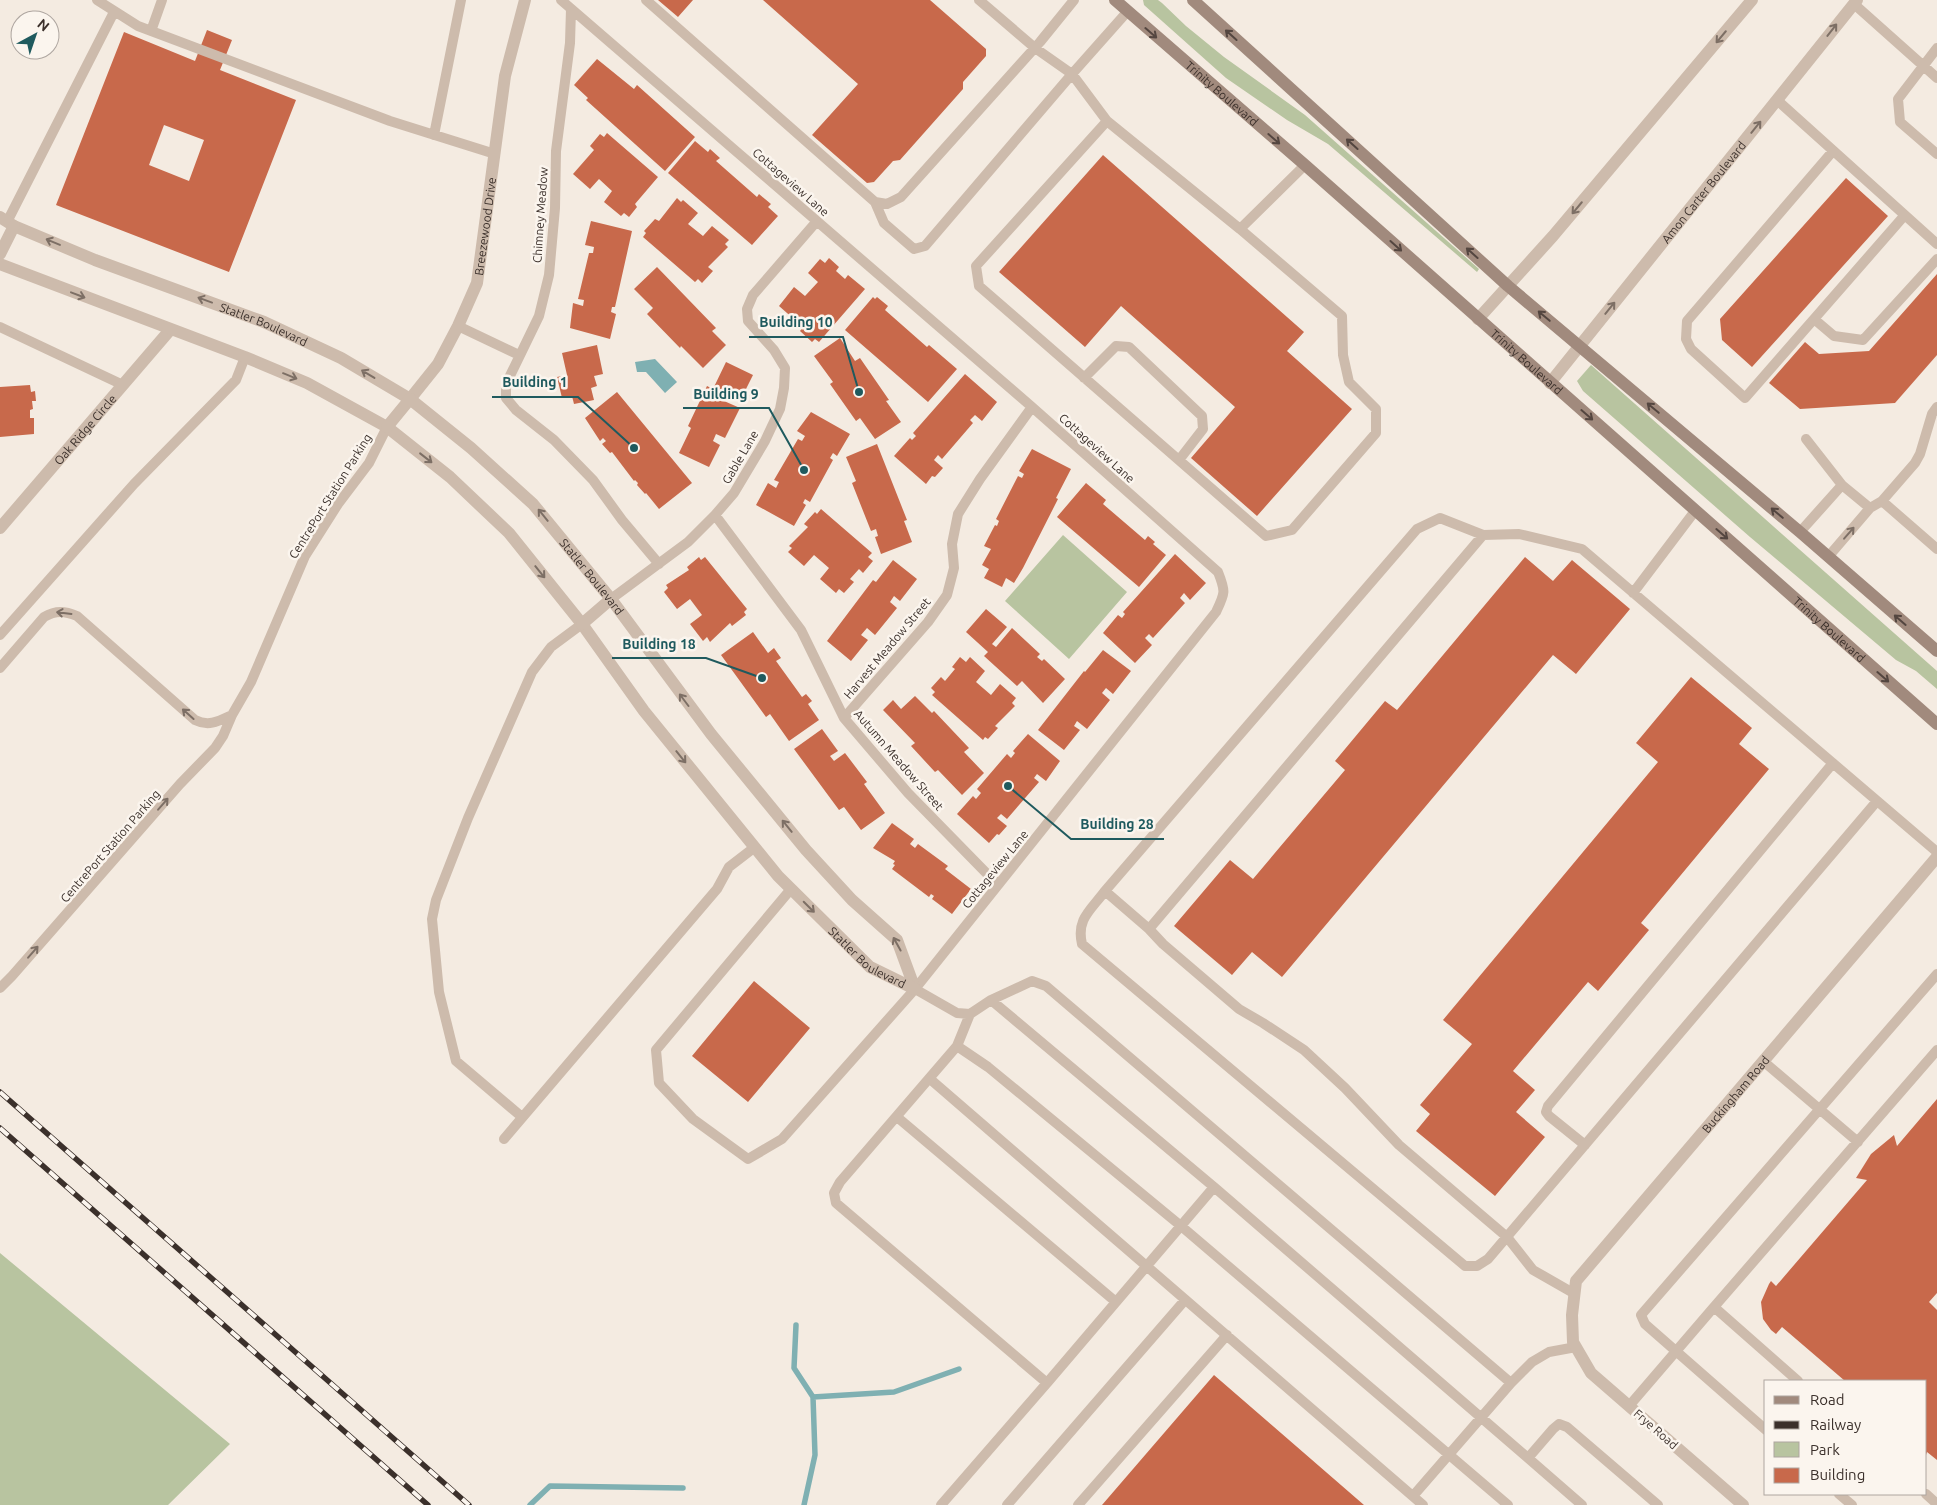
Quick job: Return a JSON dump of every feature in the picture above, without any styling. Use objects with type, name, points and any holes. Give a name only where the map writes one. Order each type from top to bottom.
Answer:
[{"type":"main road","name":"Trinity Boulevard","points":[[1115,0],[1305,165],[1937,724]]},
{"type":"main road","points":[[1193,0],[1508,286],[1800,532],[1937,652]]},
{"type":"street","name":"Breezewood Drive","points":[[387,427],[438,364],[458,326],[477,283],[505,76],[525,0]]},
{"type":"street","points":[[1478,319],[1553,236],[1752,0]]},
{"type":"street","name":"Amon Carter Boulevard","points":[[1550,383],[1855,2]]},
{"type":"street","points":[[0,254],[7,222]]},
{"type":"street","name":"Statler Boulevard","points":[[7,222],[95,260],[264,322],[341,358],[410,399],[471,448],[533,504],[611,600],[705,727],[806,850],[852,900],[898,940],[915,989]]},
{"type":"street","name":"Statler Boulevard","points":[[0,264],[245,357],[307,383],[387,427],[450,477],[509,533],[582,624],[644,711],[755,847],[792,889],[870,967],[915,989]]},
{"type":"street","name":"Oak Ridge Circle","points":[[0,528],[170,330]]},
{"type":"street","points":[[582,624],[611,600]]},
{"type":"street","name":"Buckingham Road","points":[[1576,1347],[1573,1342],[1572,1315],[1576,1281],[1937,857]]},
{"type":"street","name":"Frye Road","points":[[1576,1347],[1591,1373],[1743,1505]]},
{"type":"lane","points":[[97,0],[138,26],[390,121],[495,154]]},
{"type":"lane","points":[[152,31],[162,0]]},
{"type":"lane","points":[[434,135],[461,0]]},
{"type":"lane","name":"Cottageview Lane","points":[[561,0],[1032,406],[1218,572],[1224,589],[1216,612],[915,989],[782,1139],[748,1159],[693,1118],[659,1083],[656,1050],[792,889]]},
{"type":"lane","points":[[646,0],[875,202],[884,223],[914,250],[925,246],[1127,12]]},
{"type":"lane","points":[[979,0],[1035,48],[1072,74],[1106,121],[1240,229],[1342,316],[1343,355],[1349,382],[1376,408],[1376,433],[1292,530],[1266,536],[979,286],[976,266],[1106,121]]},
{"type":"lane","points":[[875,202],[887,204],[901,196],[1035,48],[1074,0]]},
{"type":"lane","points":[[1855,2],[1937,78]]},
{"type":"lane","name":"Chimney Meadow","points":[[571,9],[570,43],[556,151],[555,208],[549,275],[539,316],[506,384],[506,398],[516,410],[554,440],[593,480],[622,520],[659,564]]},
{"type":"lane","points":[[7,222],[114,12]]},
{"type":"lane","points":[[1937,48],[1898,99],[1900,122],[1937,154]]},
{"type":"lane","points":[[1777,100],[1937,244]]},
{"type":"lane","points":[[1834,151],[1687,321],[1686,339],[1691,349],[1744,398],[1904,216]]},
{"type":"lane","points":[[1240,229],[1305,165]]},
{"type":"lane","name":"Gable Lane","points":[[611,600],[688,542],[715,515],[734,493],[765,441],[780,409],[785,368],[774,350],[748,321],[747,309],[758,289],[817,221]]},
{"type":"lane","points":[[1814,319],[1834,336],[1863,340],[1937,259]]},
{"type":"lane","points":[[0,326],[123,385]]},
{"type":"lane","points":[[458,326],[519,355]]},
{"type":"lane","points":[[1084,378],[1116,346],[1129,347],[1202,416],[1203,429],[1179,460]]},
{"type":"lane","points":[[0,635],[134,484],[236,380],[245,357]]},
{"type":"lane","name":"Harvest Meadow Street","points":[[844,718],[928,622],[947,595],[954,568],[952,544],[958,514],[980,479],[1032,406]]},
{"type":"lane","points":[[1828,557],[1870,508],[1882,501],[1915,463],[1920,454],[1925,431],[1937,407]]},
{"type":"lane","name":"CentrePort Station Parking","points":[[0,988],[180,784],[215,748],[242,700],[258,666],[305,556],[338,504],[369,463],[387,427]]},
{"type":"lane","points":[[1806,439],[1842,485],[1870,508]]},
{"type":"lane","points":[[1800,532],[1842,485]]},
{"type":"lane","points":[[1882,501],[1937,549]]},
{"type":"lane","points":[[1633,592],[1695,511]]},
{"type":"lane","name":"Autumn Meadow Street","points":[[715,515],[801,630],[844,718],[908,793],[998,885]]},
{"type":"lane","points":[[1877,801],[1507,1237],[1488,1259],[1477,1266],[1465,1266],[1082,944],[1079,933],[1081,923],[1105,891],[1417,529],[1440,518],[1483,535],[1519,534],[1582,548],[1937,852]]},
{"type":"lane","points":[[1149,929],[1483,535]]},
{"type":"lane","points":[[0,668],[44,617],[54,612],[66,612],[77,616],[195,720],[203,724],[213,723],[232,715]]},
{"type":"lane","points":[[522,1118],[456,1061],[439,992],[432,919],[436,900],[468,818],[532,672],[551,647],[582,624]]},
{"type":"lane","points":[[1585,1145],[1549,1116],[1546,1112],[1548,1106],[1833,763]]},
{"type":"lane","points":[[504,1139],[717,888],[729,868],[755,847]]},
{"type":"lane","points":[[1105,891],[1239,1009],[1304,1050],[1345,1088],[1399,1145],[1507,1237],[1533,1270],[1575,1294]]},
{"type":"lane","points":[[1764,1428],[1645,1324],[1641,1316],[1937,974]]},
{"type":"lane","points":[[1047,1383],[836,1203],[834,1193],[840,1182],[957,1046],[970,1014],[990,1000],[1032,981],[1046,986],[1510,1383]]},
{"type":"lane","points":[[915,989],[957,1013],[970,1014]]},
{"type":"lane","points":[[990,1000],[1214,1187],[1582,1505]]},
{"type":"lane","points":[[957,1046],[988,1067],[1181,1226],[1508,1505]]},
{"type":"lane","points":[[1629,1406],[1675,1350],[1937,1050]]},
{"type":"lane","points":[[1763,1061],[1858,1142]]},
{"type":"lane","points":[[930,1079],[1423,1505]]},
{"type":"lane","points":[[897,1117],[1116,1302]]},
{"type":"lane","points":[[941,1505],[1214,1187]]},
{"type":"lane","points":[[1007,1505],[1186,1300]]},
{"type":"lane","points":[[1714,1307],[1797,1380]]},
{"type":"lane","points":[[1078,1505],[1227,1335]]},
{"type":"lane","points":[[1413,1496],[1510,1383],[1532,1362],[1548,1352],[1576,1347]]},
{"type":"lane","points":[[1528,1458],[1559,1424],[1658,1505]]},
{"type":"lane","points":[[1840,1495],[1852,1505]]},
{"type":"lane","points":[[1927,1495],[1937,1504]]},
{"type":"green space","points":[[1143,0],[1158,0],[1224,57],[1305,115],[1479,269],[1477,272],[1328,144],[1287,120],[1226,78],[1144,5]]},
{"type":"green space","points":[[1591,365],[1937,671],[1937,689],[1916,671],[1896,660],[1750,537],[1583,391],[1577,381]]},
{"type":"green space","points":[[1063,535],[1127,592],[1069,659],[1005,601]]},
{"type":"green space","points":[[0,1253],[230,1444],[168,1505],[0,1505]]},
{"type":"water","points":[[655,359],[677,382],[665,393],[646,372],[637,372],[635,362]]},
{"type":"building","points":[[658,0],[693,0],[678,17]]},
{"type":"building","points":[[763,0],[930,0],[986,49],[986,56],[963,82],[963,89],[900,160],[893,161],[874,182],[867,183],[812,135],[858,84]]},
{"type":"building","points":[[207,30],[232,40],[220,70],[296,100],[229,272],[56,205],[124,32],[195,61]],"holes":[[[164,125],[204,140],[189,181],[149,165]]]},
{"type":"building","points":[[597,59],[634,89],[637,85],[695,137],[665,171],[586,100],[588,98],[574,85]]},
{"type":"building","points":[[607,133],[658,177],[635,204],[637,207],[629,217],[624,213],[621,216],[604,202],[612,191],[599,179],[590,189],[573,174],[594,150],[590,146],[600,134],[604,137]]},
{"type":"building","points":[[695,141],[708,152],[710,149],[720,158],[716,161],[757,197],[759,194],[771,204],[768,207],[778,216],[752,245],[668,173]]},
{"type":"building","points":[[1103,155],[1304,332],[1287,351],[1352,409],[1257,516],[1191,458],[1235,407],[1121,306],[1085,347],[999,272]]},
{"type":"building","points":[[1846,178],[1888,216],[1752,367],[1722,340],[1720,319]]},
{"type":"building","points":[[677,198],[681,202],[683,200],[698,213],[688,224],[703,236],[712,226],[729,240],[725,244],[728,247],[708,267],[713,271],[702,283],[698,279],[695,282],[643,237],[646,233],[644,231],[655,219],[659,221]]},
{"type":"building","points":[[591,221],[632,231],[615,307],[612,307],[611,312],[616,314],[610,339],[570,328],[573,303],[583,306],[584,300],[578,299],[589,253],[593,253],[594,247],[585,245]]},
{"type":"building","points":[[829,258],[839,267],[836,271],[845,279],[848,275],[865,289],[819,342],[815,339],[812,342],[800,331],[803,327],[779,306],[794,287],[805,296],[818,282],[808,273],[820,259],[825,263]]},
{"type":"building","points":[[657,267],[716,328],[712,331],[726,345],[703,368],[681,346],[680,348],[647,314],[653,308],[634,289]]},
{"type":"building","points":[[1937,274],[1937,355],[1895,403],[1800,409],[1769,383],[1805,342],[1819,354],[1869,351]]},
{"type":"building","points":[[873,297],[875,299],[877,297],[888,306],[885,310],[927,347],[929,345],[957,369],[928,402],[845,330]]},
{"type":"building","points":[[840,338],[855,361],[860,358],[889,400],[886,401],[901,422],[875,439],[860,418],[856,421],[830,384],[833,382],[814,356]]},
{"type":"building","points":[[597,345],[603,374],[594,376],[597,386],[591,388],[594,400],[574,404],[572,396],[562,398],[557,377],[567,375],[562,353]]},
{"type":"building","points":[[726,362],[753,375],[741,399],[727,395],[724,401],[740,408],[725,438],[716,434],[713,441],[720,445],[709,467],[679,453],[691,428],[688,426],[707,386],[713,389]]},
{"type":"building","points":[[965,374],[997,402],[982,421],[975,415],[970,420],[973,423],[942,459],[938,455],[934,460],[943,468],[935,477],[932,476],[926,484],[894,456],[910,438],[912,440],[916,436],[913,433]]},
{"type":"building","points":[[30,385],[31,392],[35,391],[36,401],[32,401],[33,409],[30,410],[30,418],[34,418],[34,434],[0,437],[0,387]]},
{"type":"building","points":[[617,392],[692,483],[659,509],[637,485],[638,483],[634,481],[612,452],[610,453],[602,444],[606,441],[603,438],[600,441],[585,418]]},
{"type":"building","points":[[811,412],[850,434],[837,456],[833,453],[830,458],[833,460],[810,502],[805,499],[803,503],[806,505],[794,526],[756,505],[768,483],[776,488],[779,482],[774,480],[798,439],[802,441],[805,436],[797,431]]},
{"type":"building","points":[[877,444],[907,520],[904,521],[912,542],[881,554],[875,537],[878,536],[876,529],[871,531],[852,483],[856,481],[846,457]]},
{"type":"building","points":[[1032,449],[1071,469],[1023,568],[1014,583],[1006,578],[1002,587],[984,578],[989,569],[982,565],[991,549],[984,546],[995,525],[997,526],[999,521],[996,519],[1018,476],[1022,478],[1024,474],[1019,471]]},
{"type":"building","points":[[1086,483],[1106,500],[1103,504],[1145,540],[1148,536],[1155,542],[1153,544],[1166,555],[1139,587],[1057,517]]},
{"type":"building","points":[[821,509],[872,553],[868,557],[873,561],[863,573],[859,569],[850,579],[854,582],[844,593],[839,589],[836,593],[820,579],[829,568],[814,555],[804,566],[788,552],[792,548],[789,546],[808,527],[804,524],[815,512],[817,514]]},
{"type":"building","points":[[1175,554],[1206,583],[1190,600],[1184,593],[1180,598],[1185,603],[1153,638],[1149,634],[1145,638],[1152,645],[1135,663],[1103,633],[1118,615],[1122,618],[1125,614],[1123,612]]},
{"type":"building","points":[[699,557],[701,560],[705,557],[747,609],[744,612],[746,615],[732,626],[730,623],[710,642],[707,637],[703,641],[690,624],[702,615],[690,599],[677,609],[664,592],[668,588],[666,585],[689,570],[687,567]]},
{"type":"building","points":[[1525,557],[1553,581],[1572,560],[1630,609],[1576,674],[1553,655],[1282,977],[1252,952],[1232,975],[1174,926],[1230,860],[1253,879],[1345,770],[1335,761],[1385,701],[1397,710]]},
{"type":"building","points":[[893,560],[917,579],[900,601],[894,596],[890,602],[897,608],[875,635],[867,628],[861,635],[868,640],[851,661],[827,641],[873,580],[876,582]]},
{"type":"building","points":[[986,609],[1007,627],[992,644],[996,647],[1012,628],[1040,654],[1037,657],[1042,661],[1044,659],[1065,679],[1043,703],[1022,681],[1017,686],[984,656],[988,652],[966,632]]},
{"type":"building","points":[[753,632],[768,653],[774,648],[781,658],[776,661],[802,697],[806,694],[812,701],[808,704],[819,720],[789,741],[770,714],[766,717],[721,655]]},
{"type":"building","points":[[1103,650],[1131,671],[1113,694],[1106,688],[1102,693],[1110,700],[1087,729],[1077,721],[1074,726],[1080,730],[1064,750],[1038,730],[1084,671]]},
{"type":"building","points":[[960,657],[966,662],[970,657],[985,671],[976,682],[991,695],[1000,684],[1016,698],[1012,703],[1015,706],[995,726],[998,728],[988,739],[985,737],[983,740],[932,695],[935,692],[931,688],[941,677],[945,681],[955,669],[952,667]]},
{"type":"building","points":[[1691,677],[1752,728],[1739,744],[1769,769],[1641,923],[1649,930],[1598,991],[1588,982],[1513,1071],[1535,1090],[1516,1112],[1545,1137],[1495,1196],[1416,1131],[1430,1114],[1420,1105],[1472,1044],[1443,1020],[1658,762],[1636,743]]},
{"type":"building","points":[[915,696],[932,713],[934,711],[969,748],[964,752],[984,773],[962,795],[938,770],[935,772],[911,746],[915,743],[883,710],[893,700],[901,709]]},
{"type":"building","points":[[822,729],[838,751],[830,756],[834,761],[845,753],[867,782],[864,784],[885,813],[861,830],[844,807],[839,810],[794,749]]},
{"type":"building","points":[[1028,734],[1060,761],[1046,781],[1037,774],[1034,778],[1039,782],[1007,819],[1001,814],[997,818],[1007,826],[989,843],[957,814],[973,796],[976,799],[981,793],[977,789],[1007,754],[1011,758],[1015,753],[1013,751]]},
{"type":"building","points":[[892,823],[914,839],[910,844],[915,848],[918,844],[948,866],[945,869],[971,889],[952,914],[932,899],[934,896],[931,894],[929,897],[892,869],[895,861],[873,848]]},
{"type":"building","points":[[754,981],[810,1028],[748,1102],[692,1056]]},
{"type":"building","points":[[1937,1099],[1937,1293],[1929,1302],[1937,1310],[1937,1460],[1927,1452],[1927,1380],[1844,1380],[1782,1327],[1776,1334],[1763,1319],[1761,1302],[1771,1281],[1776,1286],[1867,1180],[1856,1178],[1871,1154],[1894,1135],[1897,1146]]},
{"type":"building","points":[[1214,1375],[1364,1505],[1102,1505]]},
{"type":"waterway","points":[[796,1325],[794,1368],[813,1397],[815,1455],[804,1505]]},
{"type":"waterway","points":[[813,1397],[894,1392],[959,1369]]},
{"type":"waterway","points":[[530,1505],[550,1486],[683,1488]]},
{"type":"railway","points":[[0,1092],[469,1505]]},
{"type":"railway","points":[[0,1128],[428,1505]]},
{"type":"place","name":"Building 10","points":[[859,392]]},
{"type":"place","name":"Building 1","points":[[634,448]]},
{"type":"place","name":"Building 9","points":[[804,470]]},
{"type":"place","name":"Building 18","points":[[762,678]]},
{"type":"place","name":"Building 28","points":[[1008,786]]}]
